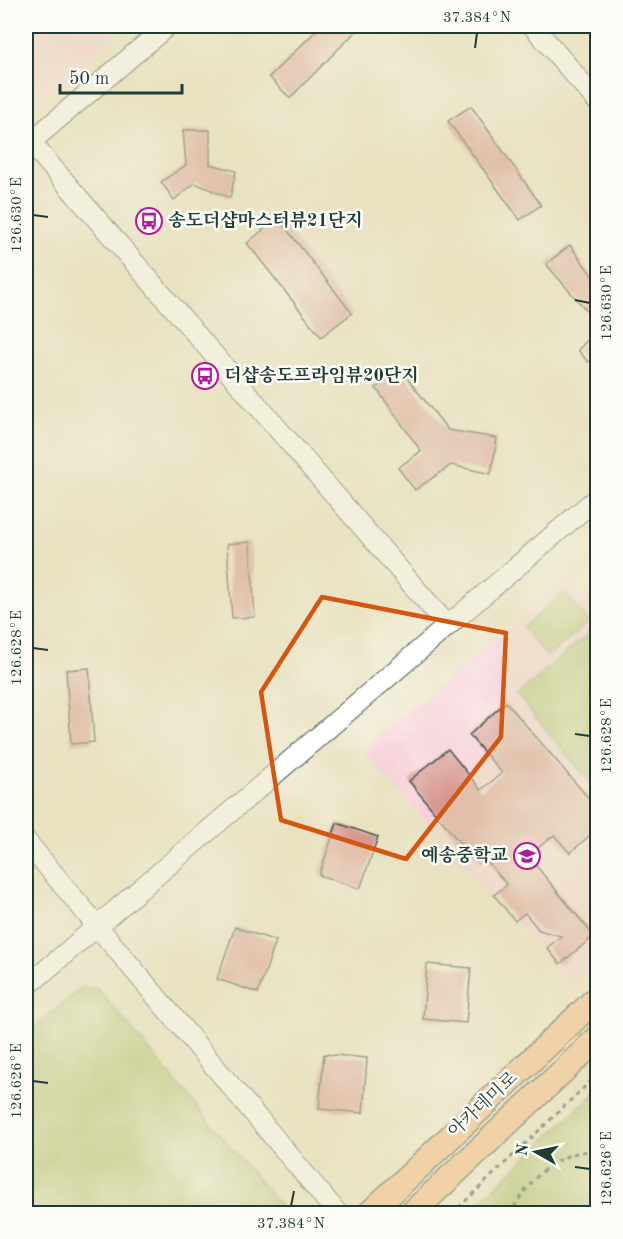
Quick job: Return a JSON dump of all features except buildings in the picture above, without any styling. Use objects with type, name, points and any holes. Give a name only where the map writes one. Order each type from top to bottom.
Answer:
[{"type":"main road","name":"아카데미로","points":[[369,1214],[597,997]]},
{"type":"main road","name":"아카데미로","points":[[411,1214],[597,1038]]},
{"type":"street","points":[[167,26],[27,142],[447,626]]},
{"type":"street","points":[[533,26],[597,102]]},
{"type":"street","points":[[26,987],[597,497]]},
{"type":"street","points":[[26,841],[338,1214]]},
{"type":"path","points":[[452,1214],[597,1074]]},
{"type":"path","points":[[508,1214],[528,1186],[558,1160],[573,1152],[597,1152]]},
{"type":"highlighted area","points":[[322,597],[506,633],[501,737],[406,859],[281,820],[261,692]]},
{"type":"shaded area","points":[[26,26],[125,26],[45,94],[26,91]]},
{"type":"shaded area","name":"예송중학교","points":[[567,579],[597,615],[597,961],[572,986],[362,750]]},
{"type":"green space","points":[[565,593],[589,622],[547,657],[523,627]]},
{"type":"green space","points":[[596,627],[598,628],[597,790],[517,695]]},
{"type":"green space","points":[[82,987],[98,989],[286,1213],[26,1213],[26,1035]]},
{"type":"green space","points":[[597,1090],[597,1213],[468,1213]]},
{"type":"place","name":"송도더샵마스터뷰21단지","points":[[149,221]]},
{"type":"place","name":"더샵송도프라임뷰20단지","points":[[205,376]]},
{"type":"place","name":"예송중학교","points":[[527,856]]}]
